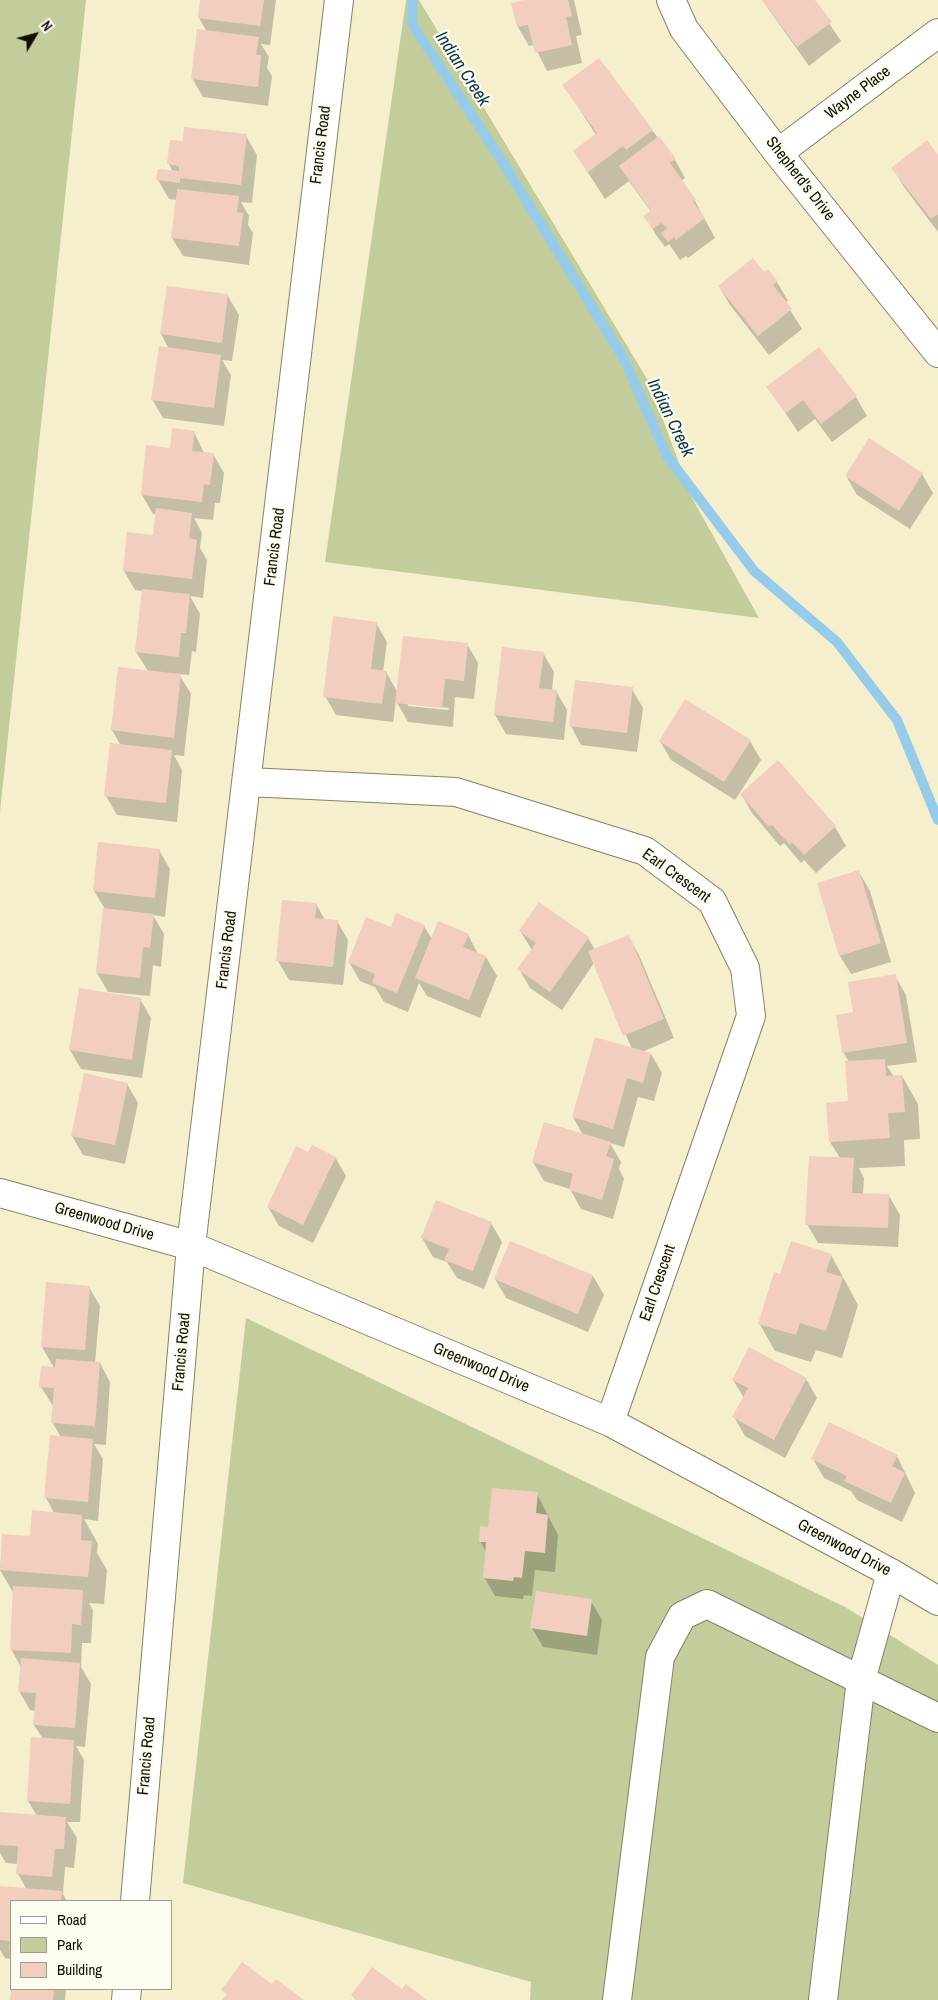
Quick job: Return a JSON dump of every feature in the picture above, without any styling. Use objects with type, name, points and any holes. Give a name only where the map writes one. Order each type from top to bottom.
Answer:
[{"type":"street","name":"Francis Road","points":[[135,1900],[191,1246],[248,782],[339,0]]},
{"type":"street","name":"Shepherd's Drive","points":[[671,0],[684,29],[778,153],[938,353]]},
{"type":"street","name":"Wayne Place","points":[[778,153],[938,33]]},
{"type":"street","name":"Earl Crescent","points":[[248,782],[456,792],[645,851],[712,900],[745,968],[751,1016],[610,1422]]},
{"type":"street","name":"Greenwood Drive","points":[[0,1193],[191,1246],[610,1422],[892,1573],[938,1601]]},
{"type":"street","points":[[823,2000],[861,1680],[892,1573]]},
{"type":"street","points":[[617,2000],[660,1657],[682,1616],[707,1604],[938,1718]]},
{"type":"green space","points":[[0,0],[86,0],[0,812]]},
{"type":"green space","points":[[406,0],[419,0],[650,384],[691,496],[759,618],[325,562]]},
{"type":"green space","points":[[246,1318],[845,1607],[938,1665],[938,2000],[530,2000],[531,1982],[183,1883]]},
{"type":"building","points":[[200,0],[264,0],[260,26],[198,18]]},
{"type":"building","points":[[524,0],[568,0],[572,16],[566,17],[572,45],[535,53],[528,25],[517,27],[511,3]]},
{"type":"building","points":[[762,0],[815,0],[832,22],[797,47]]},
{"type":"building","points":[[197,29],[259,37],[256,55],[261,55],[258,87],[191,79]]},
{"type":"building","points":[[599,58],[653,130],[626,150],[623,146],[588,172],[573,151],[597,133],[562,85]]},
{"type":"building","points":[[184,127],[247,134],[241,185],[180,178],[180,183],[156,180],[158,169],[179,171],[179,166],[167,164],[170,140],[183,141]]},
{"type":"building","points":[[659,136],[676,159],[670,163],[696,200],[693,202],[705,218],[676,240],[674,237],[668,242],[661,233],[668,228],[661,223],[653,229],[643,216],[651,211],[619,166]]},
{"type":"building","points":[[927,140],[938,155],[938,214],[931,219],[891,168]]},
{"type":"building","points":[[177,189],[239,196],[237,212],[243,213],[239,246],[171,238]]},
{"type":"building","points":[[753,258],[764,272],[768,269],[778,281],[773,285],[792,309],[758,336],[718,286]]},
{"type":"building","points":[[167,286],[228,294],[222,343],[160,334]]},
{"type":"building","points":[[159,346],[221,355],[214,408],[151,400]]},
{"type":"building","points":[[819,347],[857,396],[821,424],[803,400],[786,413],[766,387]]},
{"type":"building","points":[[172,428],[195,431],[192,451],[214,453],[210,485],[204,484],[202,502],[141,495],[146,445],[170,448]]},
{"type":"building","points":[[869,438],[923,473],[899,511],[845,476]]},
{"type":"building","points":[[156,508],[192,513],[189,538],[197,540],[192,579],[123,571],[127,532],[153,535]]},
{"type":"building","points":[[142,589],[190,594],[186,633],[181,633],[179,657],[135,652]]},
{"type":"building","points":[[333,616],[377,622],[371,669],[387,671],[382,704],[323,697]]},
{"type":"building","points":[[403,636],[468,643],[464,681],[445,679],[442,708],[395,703]]},
{"type":"building","points":[[502,647],[544,652],[539,688],[557,690],[553,722],[494,715]]},
{"type":"building","points":[[118,667],[181,674],[174,738],[111,730]]},
{"type":"building","points":[[575,680],[633,687],[627,733],[569,726]]},
{"type":"building","points":[[685,699],[751,740],[724,782],[659,741]]},
{"type":"building","points":[[110,743],[172,750],[166,803],[104,796]]},
{"type":"building","points":[[778,760],[836,826],[804,855],[792,842],[790,845],[772,825],[769,827],[740,794]]},
{"type":"building","points":[[98,842],[160,849],[155,898],[93,891]]},
{"type":"building","points":[[859,870],[881,943],[839,956],[817,883]]},
{"type":"building","points":[[282,900],[317,903],[315,918],[338,920],[333,967],[276,961]]},
{"type":"building","points":[[539,902],[589,937],[550,992],[517,969],[536,943],[519,931]]},
{"type":"building","points":[[103,908],[154,914],[150,948],[143,947],[140,978],[96,973]]},
{"type":"building","points":[[396,913],[425,925],[397,993],[372,983],[375,974],[348,962],[366,917],[391,927]]},
{"type":"building","points":[[438,921],[469,934],[463,947],[486,956],[469,1000],[415,978]]},
{"type":"building","points":[[629,935],[664,1019],[623,1036],[588,951]]},
{"type":"building","points":[[896,974],[907,1043],[842,1053],[836,1015],[853,1012],[848,982]]},
{"type":"building","points":[[79,988],[141,998],[132,1060],[69,1050]]},
{"type":"building","points":[[595,1037],[651,1053],[643,1083],[627,1078],[613,1129],[572,1117]]},
{"type":"building","points":[[885,1059],[886,1076],[902,1075],[905,1112],[888,1113],[890,1138],[829,1142],[826,1103],[848,1101],[845,1061]]},
{"type":"building","points":[[84,1073],[128,1083],[115,1145],[71,1136]]},
{"type":"building","points":[[544,1122],[611,1142],[606,1156],[614,1159],[602,1200],[569,1190],[573,1174],[532,1162]]},
{"type":"building","points":[[312,1145],[336,1157],[303,1225],[267,1207],[296,1146],[308,1152]]},
{"type":"building","points":[[809,1156],[854,1158],[852,1193],[889,1194],[888,1228],[805,1225]]},
{"type":"building","points":[[436,1200],[492,1222],[473,1271],[444,1260],[449,1249],[421,1238]]},
{"type":"building","points":[[510,1241],[593,1275],[578,1314],[494,1279]]},
{"type":"building","points":[[791,1241],[832,1254],[826,1272],[843,1277],[826,1331],[800,1323],[796,1335],[758,1324],[774,1272],[780,1274]]},
{"type":"building","points":[[46,1282],[90,1286],[85,1350],[41,1347]]},
{"type":"building","points":[[749,1347],[807,1378],[774,1440],[732,1417],[748,1388],[732,1380]]},
{"type":"building","points":[[56,1359],[100,1362],[95,1426],[51,1423],[54,1388],[39,1387],[41,1366],[55,1367]]},
{"type":"building","points":[[829,1422],[898,1455],[892,1466],[905,1473],[891,1503],[844,1481],[847,1476],[811,1459]]},
{"type":"building","points":[[50,1435],[93,1439],[88,1502],[44,1498]]},
{"type":"building","points":[[492,1488],[538,1492],[536,1513],[548,1515],[545,1553],[525,1551],[522,1578],[514,1577],[513,1581],[483,1578],[486,1542],[479,1542],[480,1526],[488,1527]]},
{"type":"building","points":[[32,1510],[82,1515],[81,1540],[92,1541],[88,1577],[0,1570],[2,1534],[30,1536]]},
{"type":"building","points":[[13,1586],[83,1590],[81,1625],[72,1624],[71,1653],[10,1650]]},
{"type":"building","points":[[536,1591],[592,1599],[587,1636],[530,1628]]},
{"type":"building","points":[[21,1658],[80,1663],[75,1728],[33,1725],[36,1693],[18,1692]]},
{"type":"building","points":[[31,1737],[74,1740],[70,1804],[27,1801]]},
{"type":"building","points":[[0,1812],[66,1817],[64,1849],[55,1849],[52,1877],[16,1874],[18,1846],[0,1845]]},
{"type":"building","points":[[0,1886],[62,1891],[61,1900],[10,1900],[10,1941],[0,1940]]},
{"type":"building","points":[[242,1962],[272,1984],[276,1979],[304,2000],[222,2000],[227,1994],[221,1990]]},
{"type":"building","points":[[372,1967],[402,1989],[406,1984],[427,2000],[356,2000],[351,1995]]},
{"type":"building","points":[[11,1990],[54,1990],[53,2000],[10,2000]]},
{"type":"waterway","name":"Indian Creek","points":[[413,0],[412,24],[500,158],[623,357],[667,456],[754,571],[837,642],[897,720],[938,820]]}]
